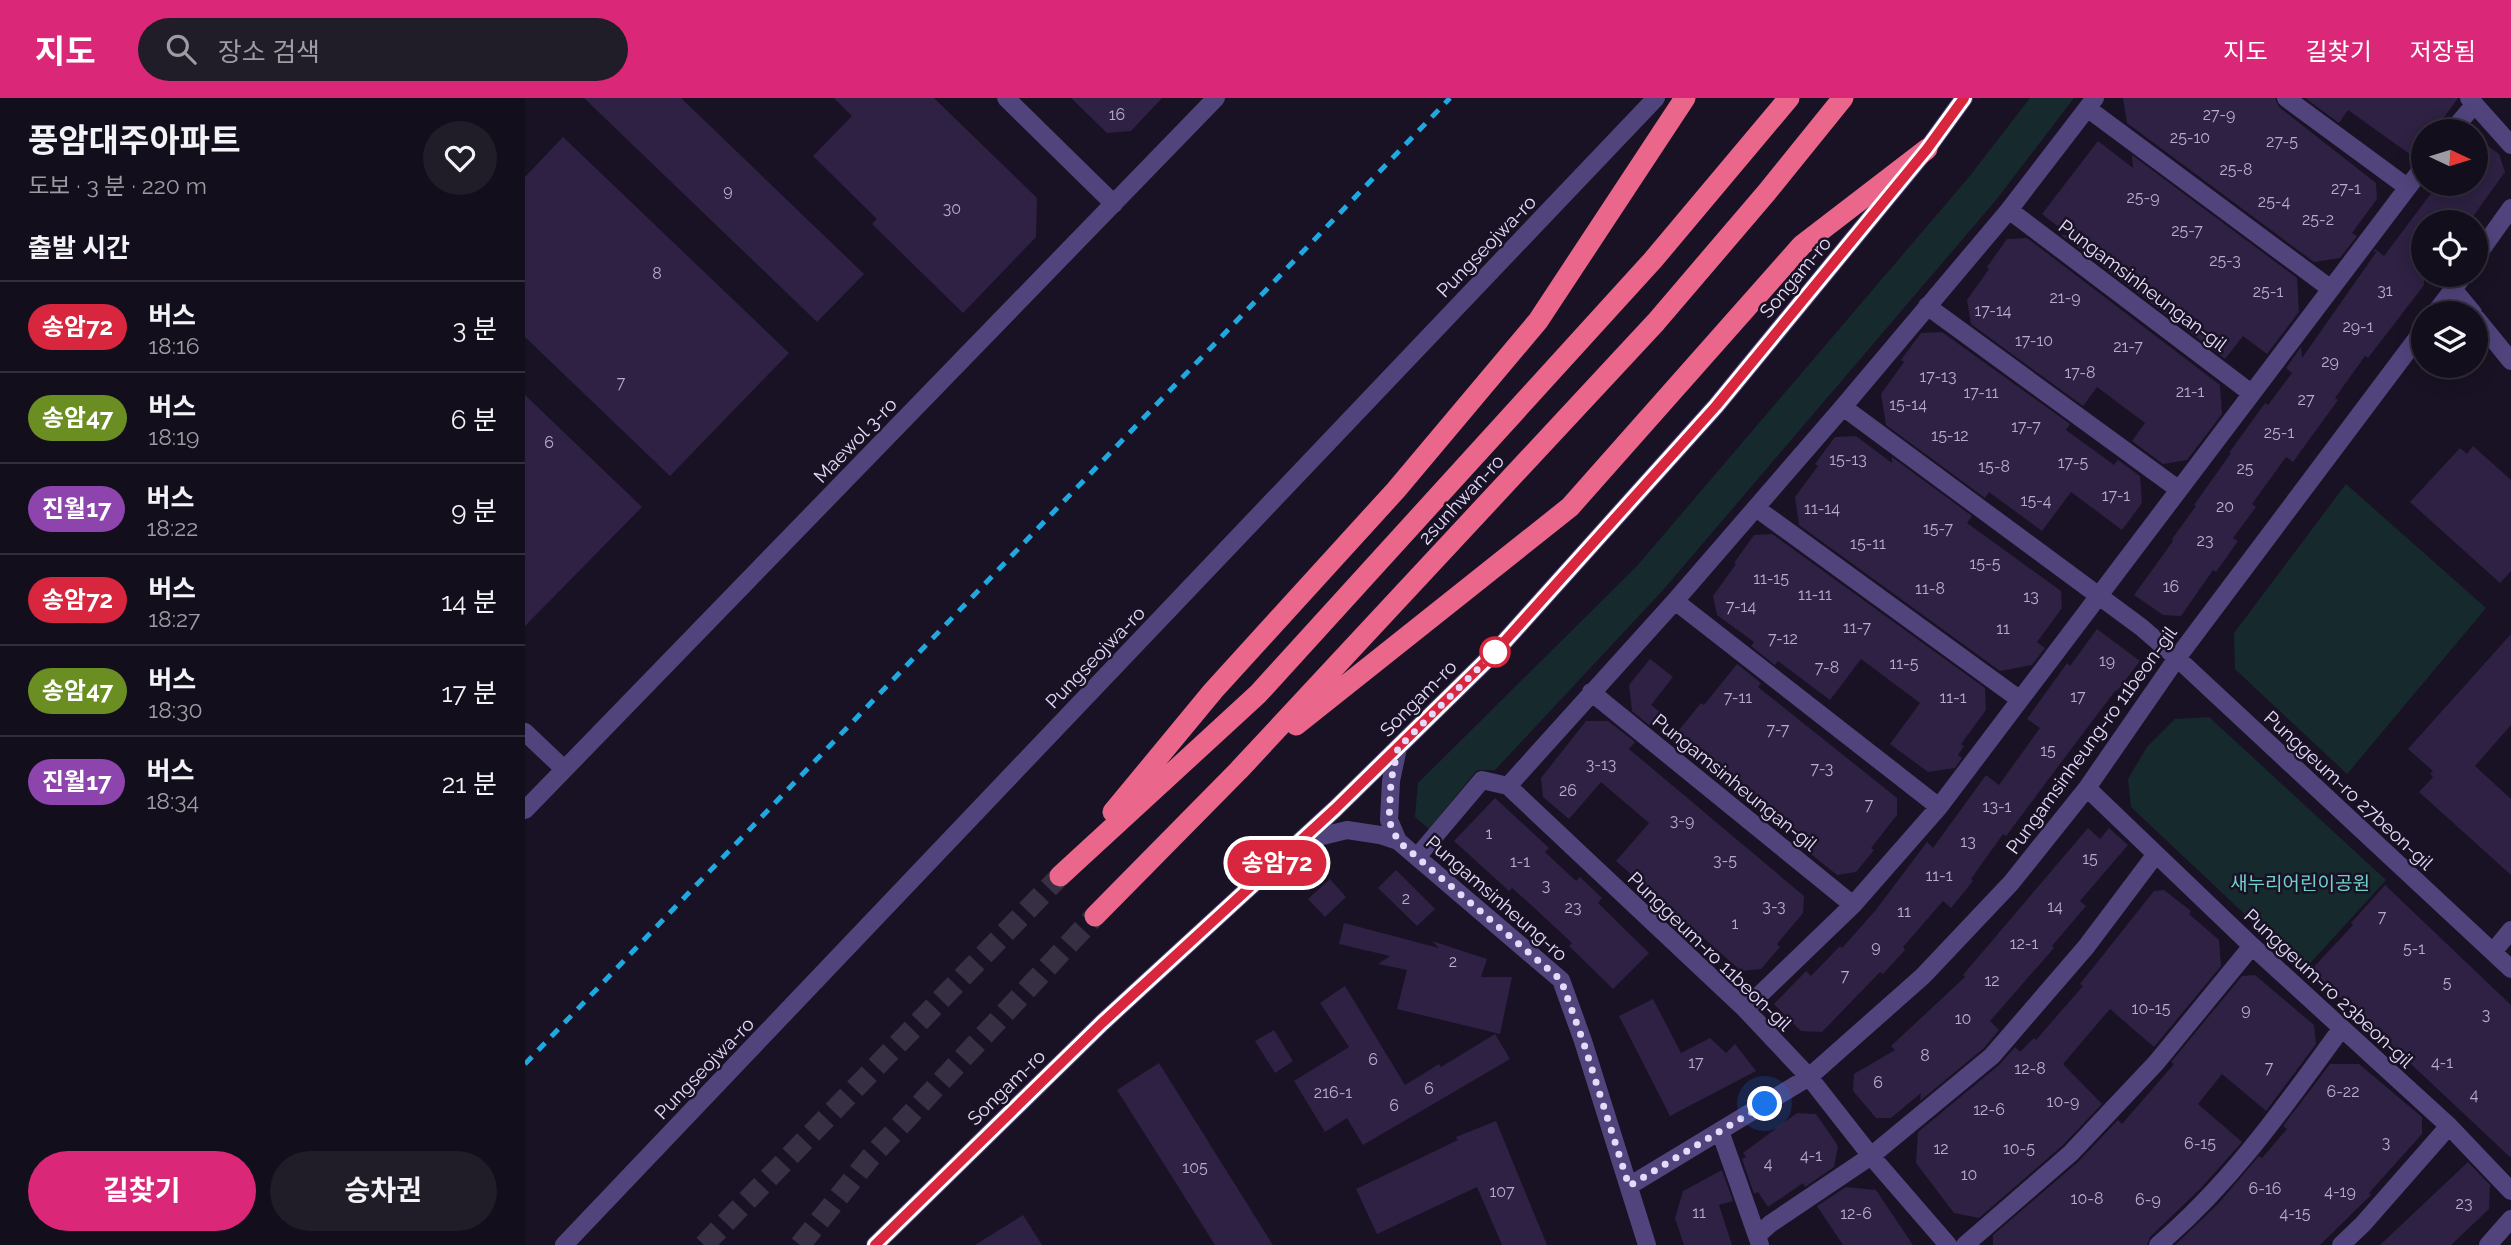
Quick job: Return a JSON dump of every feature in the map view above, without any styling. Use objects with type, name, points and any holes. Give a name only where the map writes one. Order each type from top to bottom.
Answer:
[{"type":"highway","name":"2sunhwan-ro","points":[[1685,98],[1538,321],[1396,490],[1213,691],[1060,876],[1258,694],[1653,260],[1789,98]]},
{"type":"highway","name":"2sunhwan-ro","points":[[1095,916],[1239,770],[1656,322],[1843,98]]},
{"type":"highway","points":[[1239,770],[1570,507],[1802,245],[1927,149]]},
{"type":"street","points":[[1006,98],[1114,204]]},
{"type":"street","name":"Maewol 3-ro","points":[[525,810],[1216,98]]},
{"type":"street","name":"Pungseojwa-ro","points":[[564,1245],[1656,98]]},
{"type":"street","name":"Songam-ro","points":[[875,1245],[1102,1023],[1301,841],[1495,652],[1716,406],[1927,149],[1964,98]]},
{"type":"street","points":[[2286,98],[2407,187]]},
{"type":"street","points":[[2460,119],[2472,101],[2511,145]]},
{"type":"street","points":[[1417,857],[1482,780],[1508,786],[1675,601],[2009,210],[2091,103],[2331,289]]},
{"type":"street","points":[[1745,1009],[1853,905],[1939,807],[2097,594],[2411,182]]},
{"type":"street","points":[[2488,240],[2511,208]]},
{"type":"street","name":"Pungamsinheungan-gil","points":[[2009,210],[2251,393]]},
{"type":"street","points":[[1927,306],[2178,489]]},
{"type":"street","points":[[2488,332],[2511,361]]},
{"type":"street","name":"Pungamsinheung-ro 11beon-gil","points":[[1629,1186],[1809,1077],[1923,976],[2011,883],[2087,788],[2177,658],[2411,346]]},
{"type":"street","points":[[1843,407],[2097,594],[2177,658]]},
{"type":"street","points":[[1756,508],[2019,699]]},
{"type":"street","points":[[1675,601],[1939,807]]},
{"type":"street","name":"Punggeum-ro 27beon-gil","points":[[2177,658],[2511,969]]},
{"type":"street","name":"Pungamsinheungan-gil","points":[[1591,692],[1853,905]]},
{"type":"street","points":[[525,732],[564,769]]},
{"type":"street","points":[[1398,748],[1391,781],[1389,821],[1398,841]]},
{"type":"street","name":"Punggeum-ro 11beon-gil","points":[[1508,786],[1745,1009],[1809,1077],[1871,1156],[1948,1245]]},
{"type":"street","name":"Punggeum-ro 23beon-gil","points":[[2087,788],[2252,946],[2449,1126],[2511,1191]]},
{"type":"street","name":"Pungamsinheung-ro","points":[[1301,841],[1347,830],[1398,841],[1561,980],[1647,1245]]},
{"type":"street","points":[[1758,1241],[1770,1224],[1871,1156],[1992,1056],[2086,947],[2156,854]]},
{"type":"street","points":[[2493,952],[2511,930]]},
{"type":"street","points":[[1965,1245],[2071,1153],[2156,1063],[2252,946]]},
{"type":"street","points":[[2158,1245],[2189,1219],[2263,1137],[2341,1029]]},
{"type":"street","points":[[2341,1245],[2449,1126]]},
{"type":"street","points":[[1720,1131],[1758,1241]]},
{"type":"street","points":[[2488,1245],[2511,1219]]},
{"type":"green space","points":[[2030,98],[2074,98],[1996,200],[1663,590],[1495,770],[1477,770],[1429,829],[1415,817],[1418,783],[1637,566],[1969,177]]},
{"type":"green space","points":[[2346,484],[2486,608],[2347,774],[2235,669],[2234,633]]},
{"type":"green space","name":"새누리어린이공원","points":[[2209,717],[2386,880],[2304,970],[2131,807],[2128,779],[2147,747],[2175,719]]},
{"type":"building","points":[[584,98],[681,98],[864,274],[817,322]]},
{"type":"building","points":[[834,98],[934,98],[1037,198],[1036,237],[963,313],[872,224],[877,219],[813,156],[852,116]]},
{"type":"building","points":[[1071,98],[1162,98],[1131,131],[1107,133]]},
{"type":"building","points":[[2123,98],[2275,98],[2279,107],[2376,183],[2377,199],[2352,233],[2357,236],[2340,258],[2314,262],[2127,123]]},
{"type":"building","points":[[2305,98],[2458,98],[2443,119],[2411,119],[2411,155],[2348,110],[2339,123]]},
{"type":"building","points":[[563,137],[789,353],[670,476],[525,337],[525,177]]},
{"type":"building","points":[[2098,141],[2133,168],[2132,155],[2297,278],[2299,312],[2267,354],[2243,336],[2225,359],[2061,235],[2069,235],[2042,214]]},
{"type":"building","points":[[2489,147],[2499,154],[2505,172],[2489,194]]},
{"type":"building","points":[[2429,196],[2488,196],[2478,210],[2418,210]]},
{"type":"building","points":[[2411,220],[2411,287],[2422,287],[2368,358],[2365,356],[2335,398],[2338,400],[2293,462],[2286,457],[2252,504],[2256,507],[2233,538],[2238,541],[2216,572],[2213,570],[2181,616],[2163,615],[2134,595],[2173,541],[2229,453],[2265,403],[2268,405],[2292,373],[2286,368],[2301,347],[2302,358],[2377,251],[2373,252],[2375,249],[2384,256]]},
{"type":"building","points":[[2027,238],[2220,385],[2222,414],[2187,460],[2163,464],[2132,441],[2145,423],[2097,387],[2083,406],[1971,324],[1967,300],[1989,269],[1987,267],[2007,239]]},
{"type":"building","points":[[1942,332],[2070,424],[2066,430],[2114,465],[2118,460],[2140,476],[2142,503],[2122,530],[2071,492],[2042,531],[1989,492],[1985,498],[1886,425],[1881,394],[1904,362],[1901,360],[1921,333]]},
{"type":"building","points":[[525,395],[642,507],[525,626]]},
{"type":"building","points":[[1856,436],[1892,463],[1892,457],[1972,516],[1967,523],[2061,591],[2062,608],[2037,642],[2045,648],[2032,665],[2000,671],[1799,525],[1795,497],[1818,466],[1815,464],[1835,437]]},
{"type":"building","points":[[2473,446],[2511,480],[2511,571],[2500,583],[2410,502],[2460,448],[2467,454]]},
{"type":"building","points":[[1772,534],[1985,688],[1986,710],[1961,744],[1964,746],[1958,755],[1962,758],[1955,768],[1928,772],[1890,744],[1920,703],[1861,659],[1830,700],[1778,661],[1775,665],[1751,646],[1754,642],[1717,615],[1713,596],[1736,564],[1734,563],[1754,535]]},
{"type":"building","points":[[2097,629],[2140,661],[2006,836],[2003,834],[1971,879],[1973,881],[1951,908],[1943,901],[1883,974],[1880,972],[1822,1032],[1801,1031],[1774,1004],[1806,971],[1811,976],[1840,946],[1842,948],[1875,911],[1927,842],[1933,848],[1986,775],[1999,785],[2040,728],[2027,719],[2067,663],[2070,666]]},
{"type":"building","points":[[2511,634],[2511,725],[2475,766],[2511,799],[2511,875],[2419,792],[2433,777],[2430,774],[2433,771],[2408,749]]},
{"type":"building","points":[[1650,659],[1673,677],[1651,705],[1660,712],[1649,725],[1632,711],[1629,685]]},
{"type":"building","points":[[1737,664],[1761,683],[1758,687],[1897,798],[1897,815],[1856,872],[1837,875],[1801,846],[1804,843],[1671,740]]},
{"type":"building","points":[[1586,721],[1608,721],[1635,742],[1629,749],[1804,896],[1803,913],[1777,944],[1780,947],[1761,969],[1741,971],[1616,861],[1649,823],[1601,782],[1569,819],[1543,797],[1541,778]]},
{"type":"building","points":[[1495,798],[1549,848],[1545,852],[1576,881],[1580,877],[1602,898],[1598,903],[1649,953],[1613,989],[1569,946],[1572,943],[1512,888],[1509,891],[1454,841]]},
{"type":"building","points":[[2088,828],[2100,839],[2109,828],[2128,845],[2080,901],[2086,906],[2052,946],[2054,948],[1990,1021],[1999,1030],[1984,1048],[1920,1101],[1921,1093],[1891,1118],[1876,1118],[1853,1091],[1854,1074],[1895,1050],[1891,1046],[1965,977],[1963,975]]},
{"type":"building","points":[[1396,870],[1435,909],[1417,926],[1378,888]]},
{"type":"building","points":[[1330,879],[1346,897],[1325,917],[1308,899]]},
{"type":"building","points":[[2385,885],[2511,1005],[2511,1158],[2311,970],[2353,925],[2351,923]]},
{"type":"building","points":[[2164,890],[2191,911],[2189,914],[2219,940],[2221,966],[2154,1047],[2110,1009],[2063,1064],[2102,1104],[2063,1145],[1979,1218],[1954,1213],[1916,1163],[1918,1132],[1999,1065],[2015,1047],[2020,1052],[2034,1038],[2036,1040],[2083,986],[2080,984],[2154,891]]},
{"type":"building","points":[[1344,923],[1439,948],[1432,941],[1487,959],[1481,977],[1512,977],[1500,1034],[1397,1009],[1407,970],[1378,964],[1390,956],[1339,944]]},
{"type":"building","points":[[2255,975],[2314,1025],[2316,1044],[2266,1111],[2222,1074],[2198,1104],[2242,1142],[2201,1188],[2150,1237],[2147,1245],[1993,1245],[1993,1235],[2078,1162],[2118,1120],[2122,1124],[2174,1064],[2171,1062],[2242,976]]},
{"type":"building","points":[[1345,986],[1405,1085],[1495,1034],[1510,1059],[1363,1145],[1347,1118],[1325,1132],[1294,1081],[1349,1047],[1320,1003]]},
{"type":"building","points":[[1653,999],[1681,1053],[1710,1038],[1726,1053],[1735,1044],[1756,1071],[1670,1116],[1619,1016]]},
{"type":"building","points":[[1274,1030],[1293,1061],[1275,1073],[1255,1041]]},
{"type":"building","points":[[1159,1063],[1273,1245],[1215,1245],[1117,1090]]},
{"type":"building","points":[[2330,1064],[2359,1064],[2422,1117],[2422,1134],[2369,1193],[2371,1195],[2320,1245],[2175,1245],[2218,1204],[2259,1156],[2262,1158],[2287,1129],[2283,1126]]},
{"type":"building","points":[[1797,1113],[1816,1114],[1838,1146],[1834,1167],[1805,1187],[1803,1183],[1768,1207],[1758,1192],[1754,1194],[1742,1159],[1746,1157],[1743,1153]]},
{"type":"building","points":[[1496,1121],[1547,1245],[1502,1245],[1477,1187],[1377,1234],[1356,1189],[1458,1140],[1456,1137]]},
{"type":"building","points":[[2468,1162],[2490,1185],[2489,1209],[2451,1245],[2380,1245]]},
{"type":"building","points":[[1722,1170],[1733,1201],[1719,1205],[1732,1245],[1684,1245],[1675,1218],[1683,1191]]},
{"type":"building","points":[[1846,1187],[1876,1190],[1913,1245],[1843,1245],[1817,1206]]},
{"type":"building","points":[[1023,1215],[1042,1245],[975,1245]]},
{"type":"tunnel","points":[[704,1245],[1060,876]]},
{"type":"tunnel","points":[[800,1245],[870,1158],[1095,916]]},
{"type":"railway","points":[[525,1064],[1450,98]]},
{"type":"bus line","name":"송암72","points":[[875,1245],[1102,1023],[1335,809],[1495,652],[1716,406],[1927,149],[1964,98]]},
{"type":"route","points":[[1495,652],[1398,748],[1391,781],[1389,821],[1398,841],[1561,980],[1629,1186],[1765,1104]]}]
